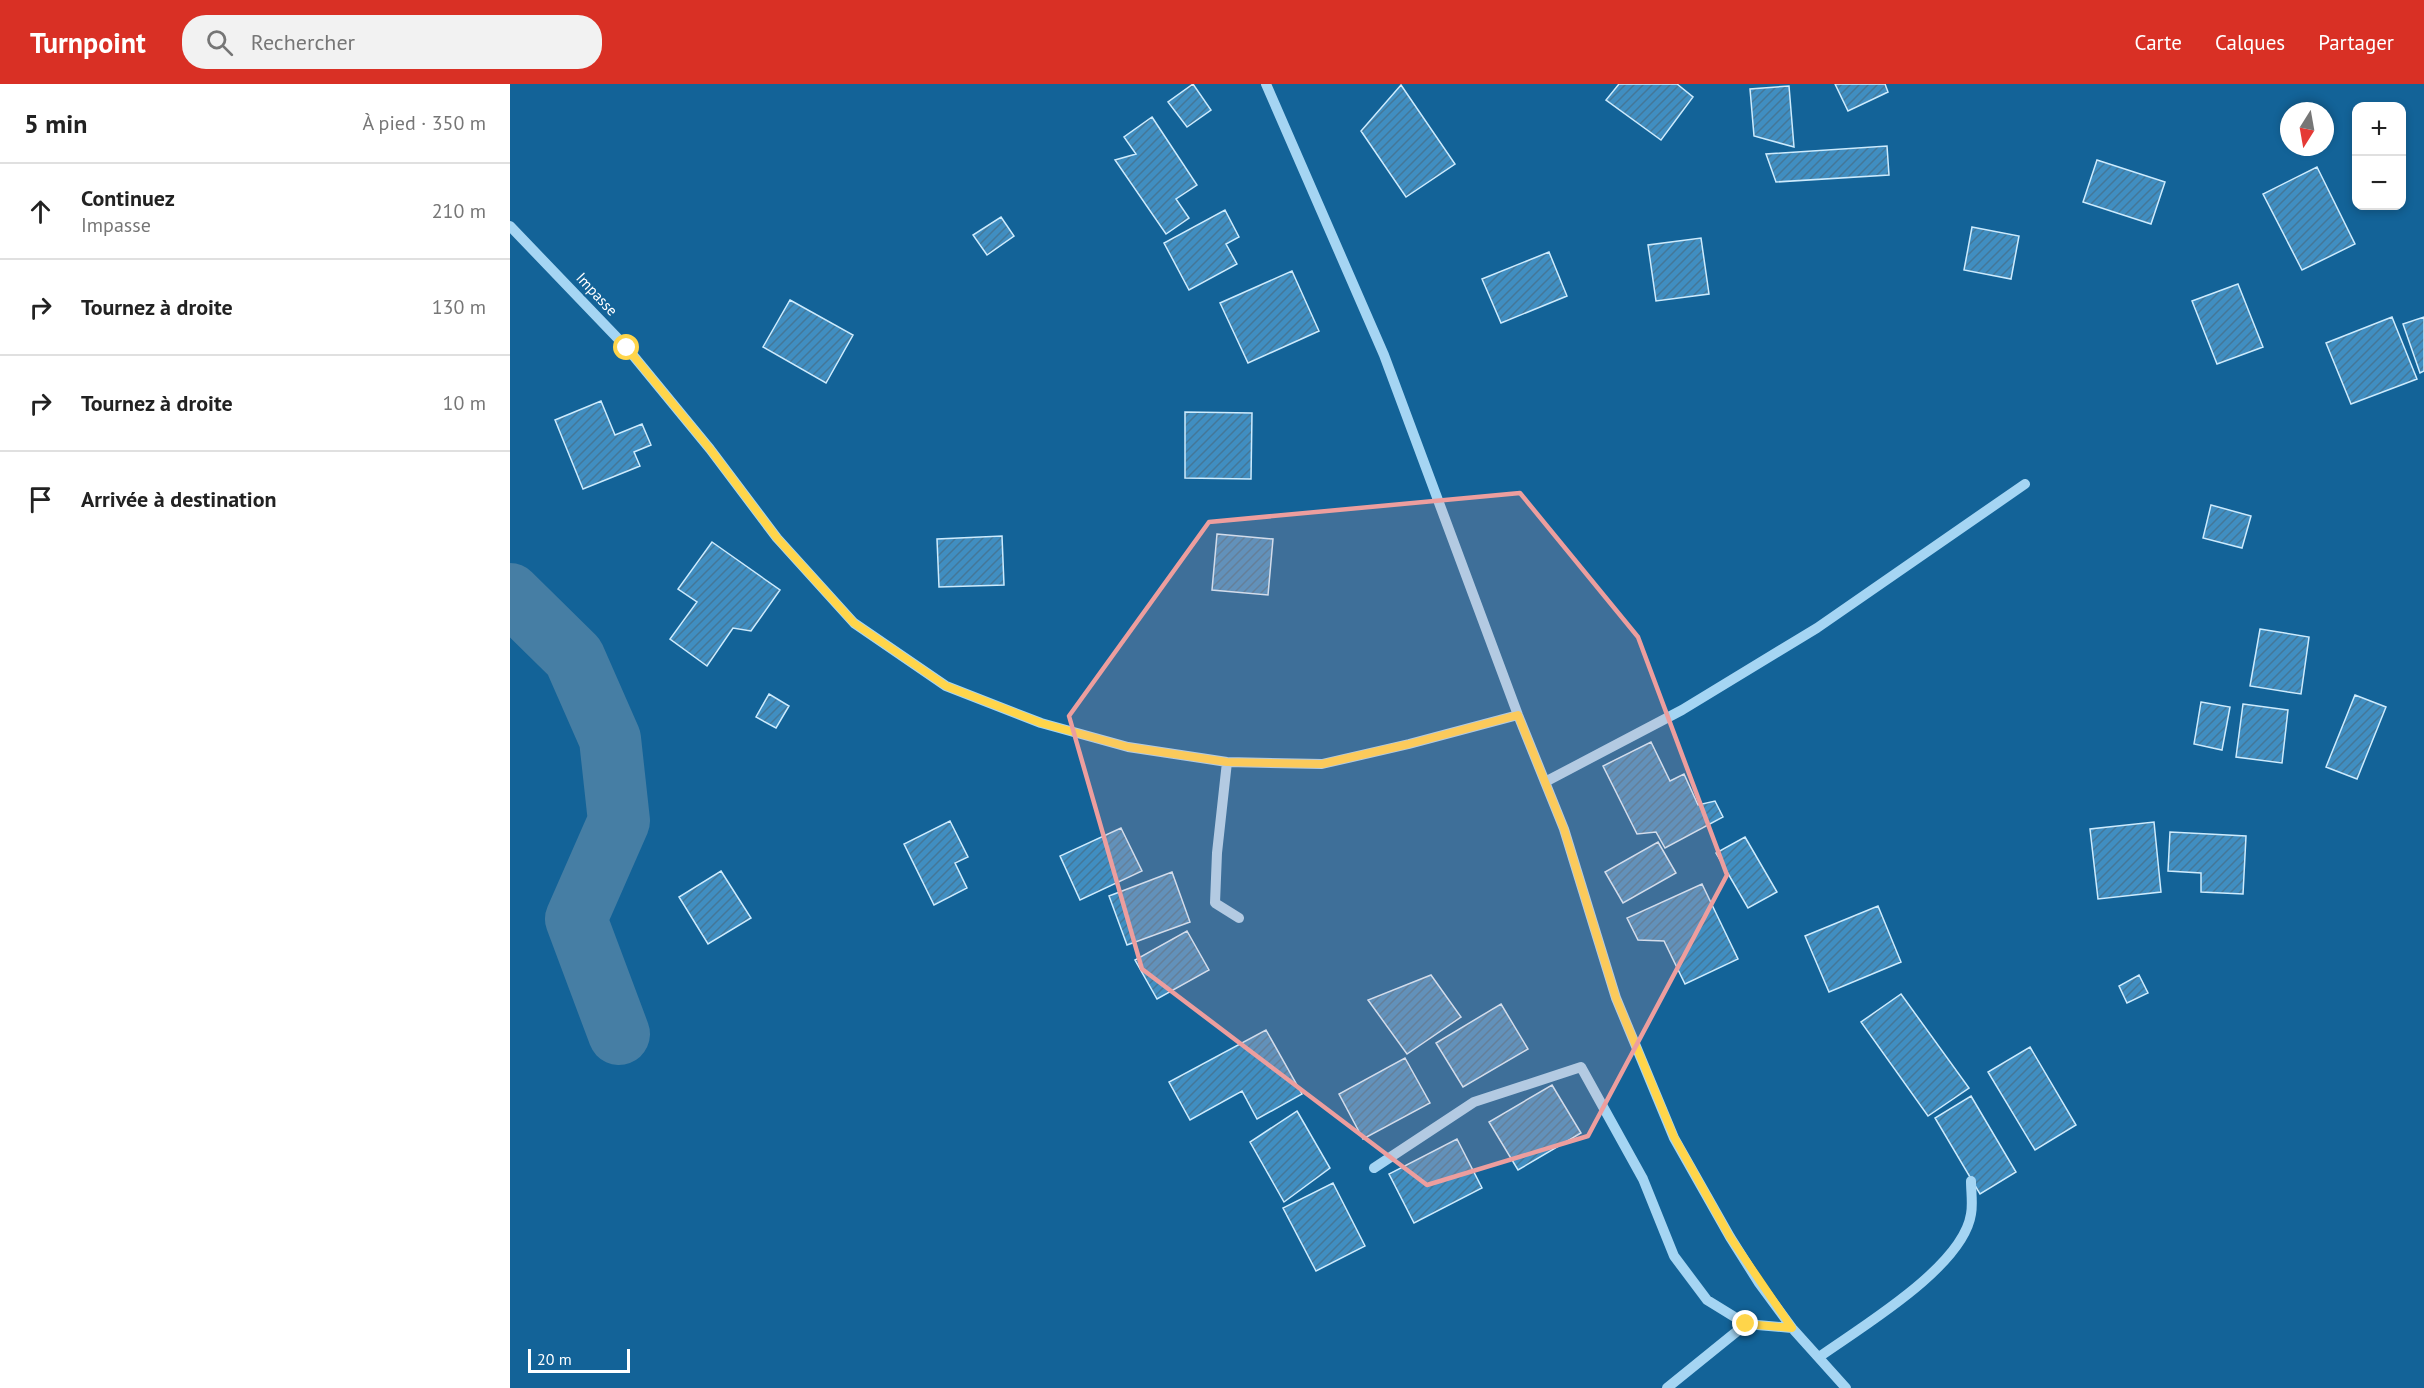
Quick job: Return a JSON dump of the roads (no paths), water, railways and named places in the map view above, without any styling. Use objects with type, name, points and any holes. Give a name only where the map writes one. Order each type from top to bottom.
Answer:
[{"type":"street","points":[[1266,84],[1384,355],[1518,715],[1564,829],[1616,998],[1674,1137],[1730,1237],[1792,1328],[1846,1388]]},
{"type":"street","name":"Impasse","points":[[510,226],[627,348],[710,449],[777,538],[854,623],[946,686],[1041,723],[1128,747],[1227,762],[1322,764],[1518,715]]},
{"type":"street","points":[[1545,782],[1682,710],[1817,628],[2025,484]]},
{"type":"street","points":[[1227,762],[1215,903],[1239,918]]},
{"type":"street","points":[[1374,1168],[1474,1102],[1581,1067],[1643,1179],[1674,1256],[1707,1300],[1746,1324],[1792,1328]]},
{"type":"street","points":[[1819,1358],[1923,1282],[1958,1246],[1971,1215],[1971,1182]]},
{"type":"street","points":[[1667,1388],[1746,1324]]},
{"type":"waterway","points":[[510,594],[574,657],[610,739],[619,821],[576,919],[619,1034]]}]
